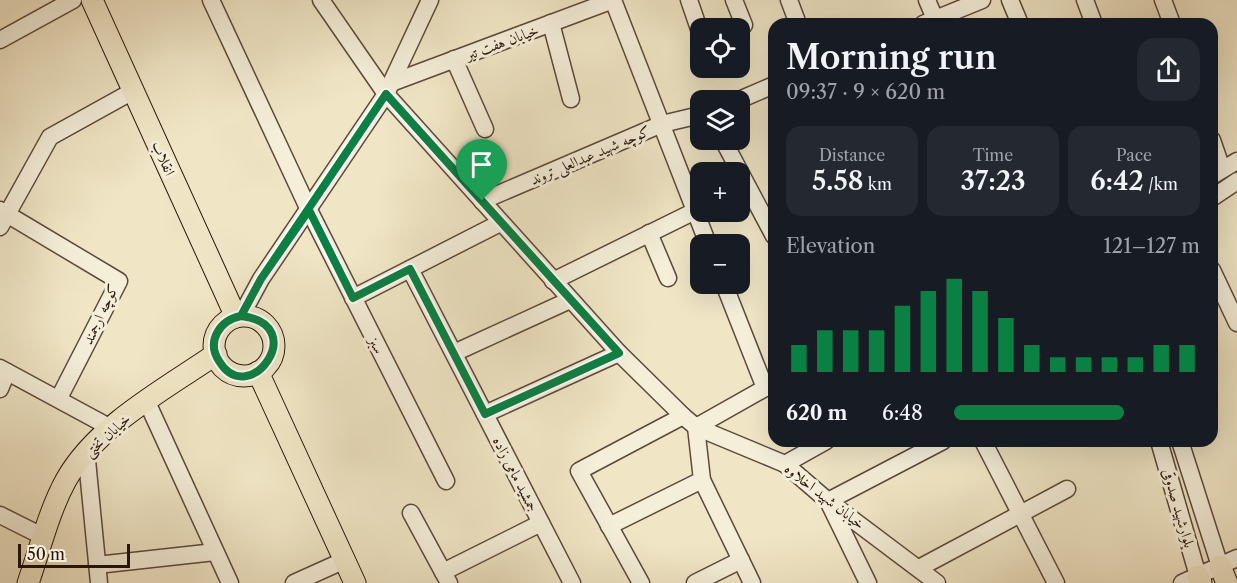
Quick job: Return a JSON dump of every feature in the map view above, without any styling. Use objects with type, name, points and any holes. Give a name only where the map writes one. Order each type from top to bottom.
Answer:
[{"type":"main road","name":"انقلاب","points":[[92,0],[238,316]]},
{"type":"main road","points":[[238,316],[261,321],[273,338],[272,358],[258,372],[249,375],[230,372],[222,366],[216,354],[214,340],[217,333],[228,320],[238,316]]},
{"type":"main road","name":"خیابان تختی","points":[[28,583],[66,481],[86,450],[111,428],[216,354]]},
{"type":"main road","points":[[258,372],[355,583]]},
{"type":"street","points":[[0,40],[73,0]]},
{"type":"street","name":"سبز","points":[[211,0],[309,210],[446,481]]},
{"type":"street","name":"خیابان شهید اخلاوه","points":[[321,0],[388,89],[500,223],[619,353],[690,421],[785,464],[828,501],[937,583]]},
{"type":"street","points":[[238,316],[388,89],[430,0]]},
{"type":"street","points":[[613,0],[690,198]]},
{"type":"street","name":"خیابان هفت تیر","points":[[388,89],[454,60],[613,0]]},
{"type":"street","points":[[689,0],[695,18]]},
{"type":"street","points":[[734,0],[741,18]]},
{"type":"street","points":[[789,0],[796,18]]},
{"type":"street","points":[[927,0],[929,18]]},
{"type":"street","points":[[939,18],[982,0]]},
{"type":"street","points":[[1010,0],[1018,18]]},
{"type":"street","points":[[1085,0],[1092,18]]},
{"type":"street","points":[[1163,0],[1170,18]]},
{"type":"street","points":[[551,23],[570,99]]},
{"type":"street","points":[[454,60],[485,129]]},
{"type":"street","points":[[750,95],[768,88]]},
{"type":"street","points":[[2,217],[50,137],[133,91]]},
{"type":"street","name":"کوچه شهید عبدالعلی تروند","points":[[482,201],[662,124],[690,118]]},
{"type":"street","points":[[728,150],[768,225]]},
{"type":"street","points":[[1218,154],[1224,169]]},
{"type":"street","points":[[1218,194],[1236,184]]},
{"type":"street","points":[[553,281],[690,213]]},
{"type":"street","name":"کوچه ارجمند","points":[[2,217],[119,281],[58,398]]},
{"type":"street","points":[[353,298],[500,223]]},
{"type":"street","points":[[649,233],[668,278]]},
{"type":"street","name":"جمشید مامی زاده","points":[[410,269],[572,583]]},
{"type":"street","points":[[1218,283],[1237,323]]},
{"type":"street","points":[[729,294],[768,381]]},
{"type":"street","points":[[454,353],[570,300]]},
{"type":"street","points":[[485,414],[619,353]]},
{"type":"street","points":[[0,389],[4,370],[111,428]]},
{"type":"street","points":[[641,583],[579,471],[768,386]]},
{"type":"street","points":[[147,402],[230,583]]},
{"type":"street","points":[[690,421],[702,480],[752,583]]},
{"type":"street","points":[[785,464],[815,447]]},
{"type":"street","points":[[868,583],[828,501],[932,447]]},
{"type":"street","points":[[986,447],[1056,583]]},
{"type":"street","name":"بلوارشهید صدوقی","points":[[1160,447],[1194,581]]},
{"type":"street","name":"بلوارشهید صدوقی","points":[[1182,447],[1228,569]]},
{"type":"street","points":[[86,450],[99,583]]},
{"type":"street","points":[[609,526],[702,480]]},
{"type":"street","points":[[919,568],[1066,489]]},
{"type":"street","points":[[411,513],[446,577],[541,523]]},
{"type":"street","points":[[0,515],[44,537]]},
{"type":"street","points":[[98,566],[215,552]]},
{"type":"street","points":[[294,583],[345,560]]},
{"type":"street","points":[[695,583],[741,560]]},
{"type":"street","points":[[1194,581],[1228,569]]},
{"type":"route","points":[[482,201],[386,94],[261,279],[241,316],[228,320],[221,326],[214,340],[216,358],[230,372],[239,375],[258,372],[272,358],[273,338],[268,328],[261,321],[241,316],[261,279],[309,210],[353,298],[410,269],[485,414],[619,353],[482,201]]}]
